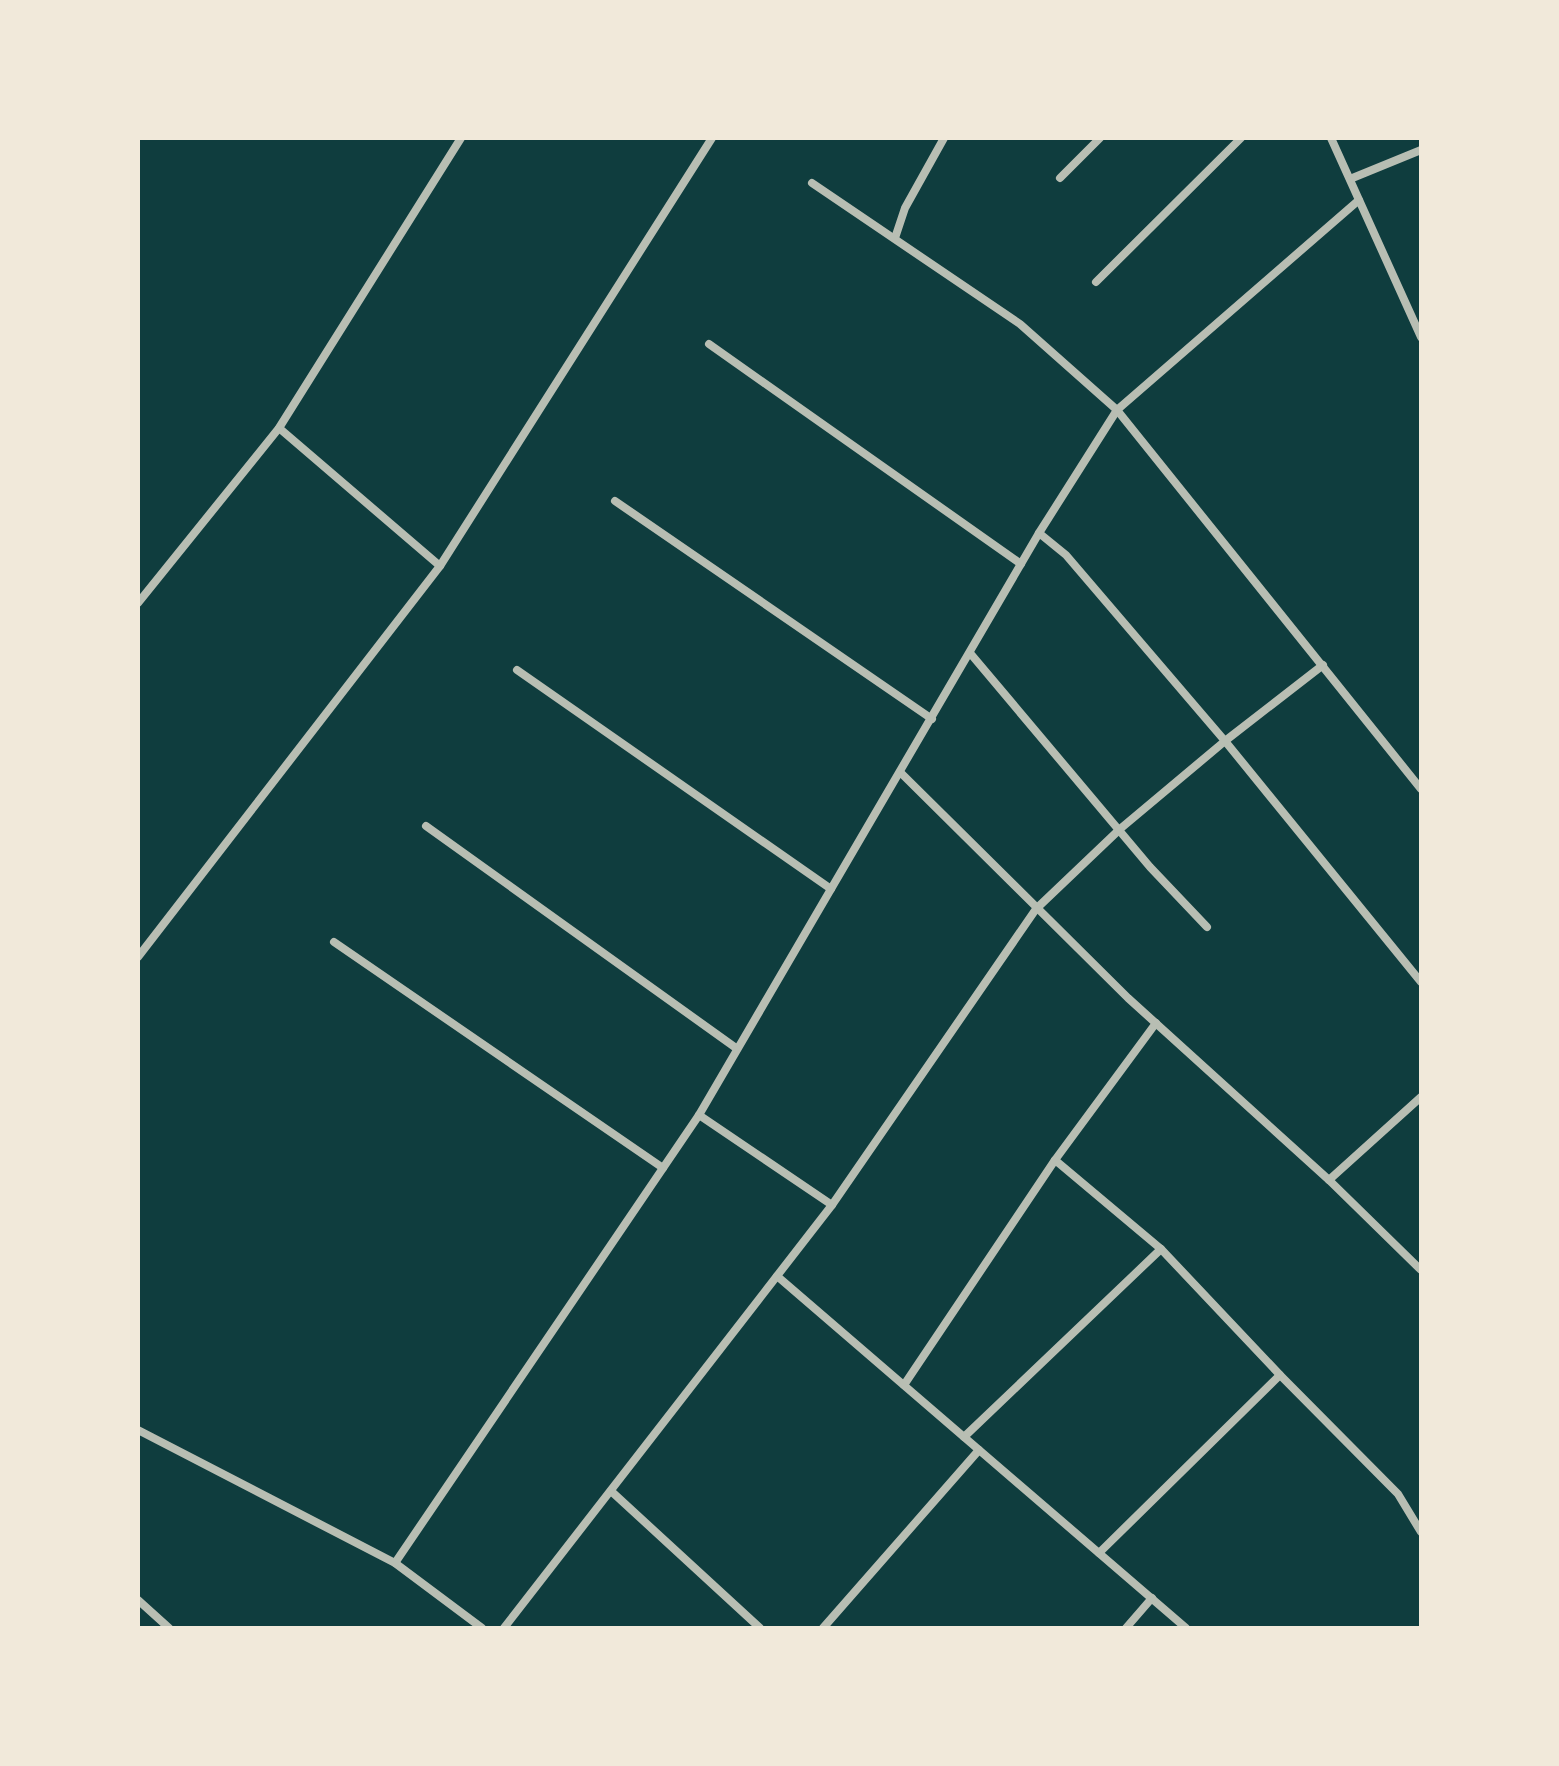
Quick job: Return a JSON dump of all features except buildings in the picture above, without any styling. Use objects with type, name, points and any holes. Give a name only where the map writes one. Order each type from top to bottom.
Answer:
[{"type":"street","points":[[138,603],[279,428],[461,138]]},
{"type":"street","points":[[138,957],[440,566],[712,138]]},
{"type":"street","points":[[895,238],[905,208],[944,138]]},
{"type":"street","points":[[1060,178],[1100,138]]},
{"type":"street","points":[[1096,282],[1241,138]]},
{"type":"street","points":[[1331,138],[1421,337]]},
{"type":"street","points":[[1350,179],[1421,150]]},
{"type":"street","points":[[812,183],[1020,324],[1117,410],[1421,789]]},
{"type":"street","points":[[395,1563],[699,1115],[1039,533],[1117,410],[1359,200]]},
{"type":"street","points":[[709,344],[1021,564]]},
{"type":"street","points":[[279,428],[440,566]]},
{"type":"street","points":[[615,501],[932,719]]},
{"type":"street","points":[[1039,533],[1066,555],[1225,741],[1421,982]]},
{"type":"street","points":[[970,653],[1150,867],[1207,927]]},
{"type":"street","points":[[504,1628],[832,1205],[1036,909],[1120,829],[1225,741],[1323,665]]},
{"type":"street","points":[[517,670],[831,889]]},
{"type":"street","points":[[901,773],[1036,909],[1329,1180],[1421,1270]]},
{"type":"street","points":[[426,826],[736,1048]]},
{"type":"street","points":[[334,942],[663,1168]]},
{"type":"street","points":[[904,1385],[1055,1160],[1156,1023]]},
{"type":"street","points":[[1329,1180],[1421,1097]]},
{"type":"street","points":[[699,1115],[832,1205]]},
{"type":"street","points":[[1055,1160],[1161,1249],[1398,1494],[1421,1532]]},
{"type":"street","points":[[964,1437],[1161,1249]]},
{"type":"street","points":[[777,1276],[1186,1628]]},
{"type":"street","points":[[1099,1553],[1280,1375]]},
{"type":"street","points":[[138,1430],[395,1563],[482,1628]]},
{"type":"street","points":[[823,1628],[979,1450]]},
{"type":"street","points":[[611,1491],[760,1628]]},
{"type":"street","points":[[1126,1628],[1152,1598]]},
{"type":"street","points":[[138,1600],[169,1628]]}]
